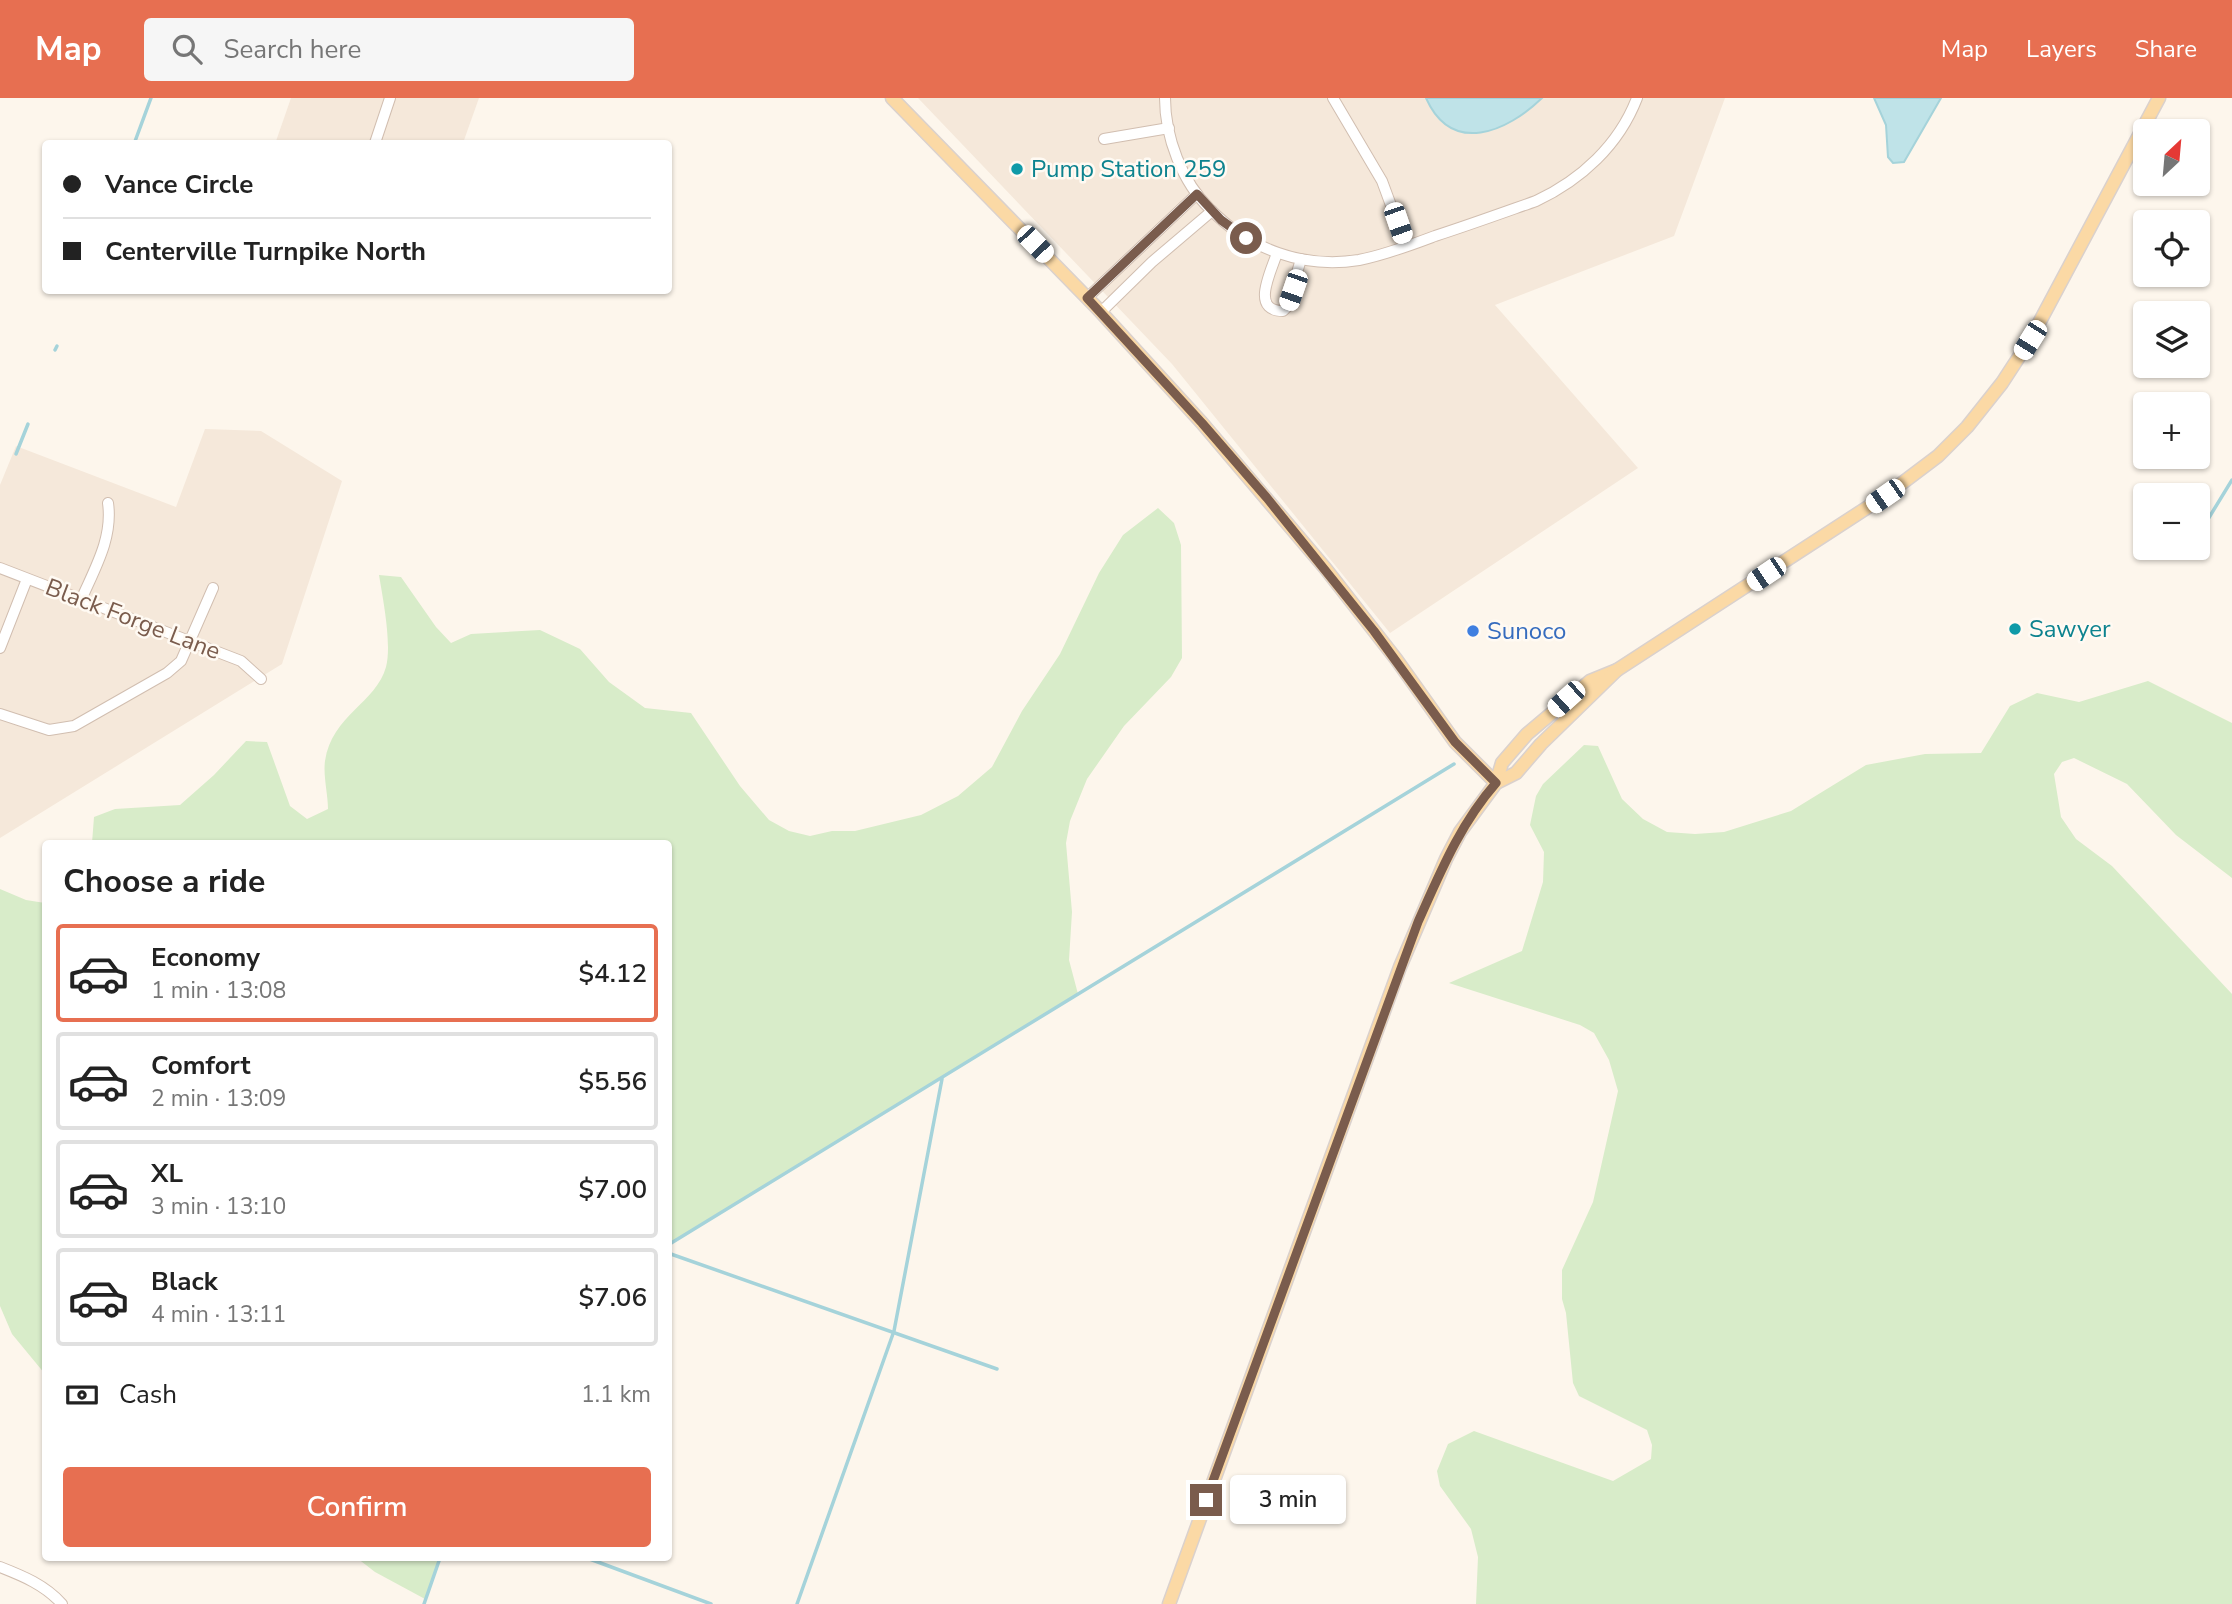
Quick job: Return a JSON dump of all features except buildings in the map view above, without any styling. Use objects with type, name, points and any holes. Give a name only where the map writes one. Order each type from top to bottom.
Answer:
[{"type":"main road","points":[[892,98],[1101,312],[1202,423],[1267,498],[1374,631],[1455,742],[1496,783]]},
{"type":"main road","points":[[1169,1604],[1400,967],[1446,859],[1461,832],[1496,783],[1502,763],[1527,734],[1590,681],[1617,670],[1885,496],[1938,456],[1967,427],[2003,383],[2030,340],[2159,98]]},
{"type":"street","points":[[376,140],[390,98]]},
{"type":"street","points":[[1166,98],[1175,151],[1197,194],[1212,211],[1246,238],[1277,253],[1328,263],[1361,259],[1406,246],[1536,201],[1568,184],[1611,145],[1633,110],[1637,98]]},
{"type":"street","points":[[1333,98],[1382,181],[1406,246]]},
{"type":"street","points":[[1104,139],[1169,128]]},
{"type":"street","points":[[1087,298],[1197,194]]},
{"type":"street","points":[[1101,312],[1152,262],[1212,211]]},
{"type":"street","points":[[1277,253],[1264,293],[1269,309],[1275,311],[1283,311],[1287,307],[1301,259]]},
{"type":"street","points":[[81,600],[105,545],[111,522],[108,503]]},
{"type":"street","name":"Black Forge Lane","points":[[0,568],[241,660],[261,679]]},
{"type":"street","points":[[0,648],[27,579]]},
{"type":"street","points":[[0,714],[50,730],[74,726],[167,673],[181,661],[213,588]]},
{"type":"street","points":[[0,1567],[42,1586],[62,1604]]},
{"type":"shaded area","points":[[291,98],[479,98],[464,140],[276,140]]},
{"type":"shaded area","points":[[918,98],[1725,98],[1674,236],[1495,305],[1638,468],[1390,633],[1172,364]]},
{"type":"shaded area","points":[[205,429],[261,431],[342,481],[282,664],[0,838],[0,485],[16,446],[176,507]]},
{"type":"green space","points":[[1158,508],[1174,523],[1181,545],[1182,658],[1171,677],[1124,726],[1087,779],[1070,821],[1066,843],[1072,912],[1069,960],[1078,994],[672,1243],[672,840],[92,840],[94,817],[115,809],[180,805],[214,775],[246,741],[267,742],[290,806],[307,819],[328,809],[325,761],[329,745],[336,732],[373,690],[386,667],[387,634],[379,575],[401,577],[436,627],[451,643],[471,634],[540,630],[580,649],[609,682],[645,708],[691,713],[740,786],[769,820],[789,831],[810,836],[832,831],[855,831],[921,815],[958,796],[992,767],[1022,711],[1060,654],[1099,573],[1123,535]]},
{"type":"green space","points":[[2148,681],[2232,723],[2232,878],[2176,835],[2127,784],[2074,758],[2062,762],[2054,774],[2061,817],[2076,839],[2112,866],[2232,994],[2232,1604],[1476,1604],[1478,1557],[1471,1529],[1440,1486],[1437,1471],[1448,1444],[1474,1431],[1613,1481],[1651,1459],[1652,1445],[1647,1430],[1579,1396],[1573,1383],[1566,1313],[1562,1299],[1562,1270],[1593,1202],[1618,1091],[1609,1060],[1594,1033],[1580,1025],[1449,983],[1522,951],[1543,882],[1544,852],[1530,825],[1536,796],[1543,784],[1584,745],[1598,746],[1622,799],[1643,819],[1667,832],[1724,832],[1791,811],[1866,765],[1925,754],[1981,753],[2010,706],[2037,693],[2079,702]]},
{"type":"green space","points":[[0,889],[26,900],[42,903],[42,1370],[12,1334],[0,1306]]},
{"type":"green space","points":[[361,1561],[439,1561],[425,1599],[375,1572]]},
{"type":"water","points":[[1426,98],[1542,98],[1513,120],[1497,128],[1465,132],[1450,127],[1437,116]]},
{"type":"water","points":[[1874,98],[1941,98],[1904,162],[1893,163],[1888,157],[1886,125]]},
{"type":"waterway","points":[[135,140],[151,98]]},
{"type":"waterway","points":[[55,350],[57,346]]},
{"type":"waterway","points":[[16,454],[28,424]]},
{"type":"waterway","points":[[2210,516],[2232,480]]},
{"type":"waterway","points":[[672,1243],[1454,764]]},
{"type":"waterway","points":[[797,1604],[894,1331],[942,1079]]},
{"type":"waterway","points":[[672,1254],[997,1369]]},
{"type":"waterway","points":[[424,1604],[439,1561]]},
{"type":"waterway","points":[[595,1561],[711,1604]]},
{"type":"place","name":"Pump Station 259","points":[[1017,169]]},
{"type":"place","name":"Sawyer","points":[[2015,629]]},
{"type":"place","name":"Sunoco","points":[[1473,631]]},
{"type":"route","points":[[1206,1500],[1418,922],[1461,832],[1496,783],[1455,742],[1374,631],[1267,498],[1087,298],[1197,194],[1221,220],[1246,238]]}]
